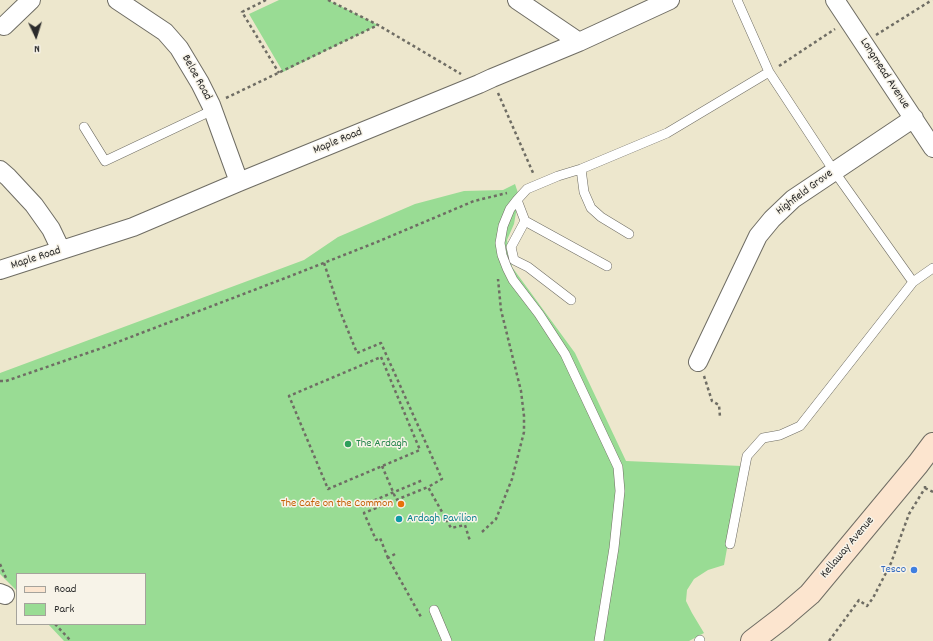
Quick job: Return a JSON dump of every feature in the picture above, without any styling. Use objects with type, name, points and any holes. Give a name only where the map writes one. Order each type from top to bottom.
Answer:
[{"type":"main road","name":"Kellaway Avenue","points":[[752,641],[810,594],[927,455]]},
{"type":"street","points":[[4,26],[31,0]]},
{"type":"street","name":"Beloe Road","points":[[117,0],[165,32],[179,48],[200,83],[212,108],[239,182]]},
{"type":"street","points":[[517,0],[579,42]]},
{"type":"street","name":"Maple Road","points":[[0,270],[133,227],[579,42],[670,0]]},
{"type":"street","name":"Longmead Avenue","points":[[835,0],[933,148]]},
{"type":"street","name":"Highfield Grove","points":[[698,362],[758,236],[772,219],[793,199],[914,118]]},
{"type":"street","points":[[0,170],[34,205],[51,229],[61,250]]},
{"type":"lane","points":[[737,0],[769,72],[834,171],[913,282]]},
{"type":"lane","points":[[599,641],[614,548],[620,491],[618,467],[565,354],[539,314],[513,280],[504,262],[500,243],[503,226],[510,209],[527,189],[558,176],[582,169],[667,133],[769,72]]},
{"type":"lane","points":[[84,127],[105,161],[212,108]]},
{"type":"lane","points":[[582,169],[584,192],[591,208],[601,217],[629,234]]},
{"type":"lane","points":[[517,200],[525,221],[607,266]]},
{"type":"lane","points":[[525,221],[510,247],[514,260],[528,267],[571,300]]},
{"type":"lane","points":[[730,544],[747,456],[763,438],[780,435],[800,426],[913,282],[933,268]]},
{"type":"lane","points":[[434,610],[447,641]]},
{"type":"path","points":[[266,0],[242,12],[279,73]]},
{"type":"path","points":[[328,0],[486,81],[538,184]]},
{"type":"path","points":[[864,43],[932,0]]},
{"type":"path","points":[[769,72],[848,20]]},
{"type":"path","points":[[212,108],[279,73],[378,25]]},
{"type":"path","points":[[0,381],[6,381],[102,348],[324,263],[474,201],[516,190],[527,189]]},
{"type":"path","points":[[324,263],[340,311],[357,353],[381,343],[442,479],[428,487],[364,513],[376,540],[380,538],[388,558],[421,617]]},
{"type":"path","points":[[482,532],[496,519],[512,479],[524,432],[521,392],[501,310],[498,279]]},
{"type":"path","points":[[381,357],[420,450],[382,466],[328,489],[289,396],[381,357]]},
{"type":"path","points":[[698,362],[712,400],[718,405],[720,417]]},
{"type":"path","points":[[402,407],[408,404]]},
{"type":"path","points":[[829,641],[859,600],[867,606],[873,598],[891,563],[910,514],[925,488],[927,455]]},
{"type":"path","points":[[382,466],[396,499]]},
{"type":"path","points":[[363,505],[423,480]]},
{"type":"path","points":[[428,487],[451,528],[465,525],[471,541]]},
{"type":"path","points":[[925,488],[933,492]]},
{"type":"path","points":[[388,558],[394,554]]},
{"type":"path","points":[[56,625],[71,641]]},
{"type":"green space","points":[[279,0],[328,0],[378,25],[283,72],[249,14]]},
{"type":"green space","points":[[515,184],[519,196],[514,224],[507,240],[512,267],[575,353],[626,461],[742,466],[724,565],[708,570],[694,579],[687,590],[686,601],[704,633],[689,641],[64,641],[49,625],[146,625],[146,573],[16,573],[16,590],[0,574],[0,373],[304,260],[338,237],[415,204],[464,191],[503,190]]},
{"type":"place","name":"The Ardagh","points":[[348,444]]},
{"type":"place","name":"The Cafe on the Common","points":[[401,504]]},
{"type":"place","name":"Ardagh Pavilion","points":[[399,519]]},
{"type":"place","name":"Tesco","points":[[914,570]]}]
